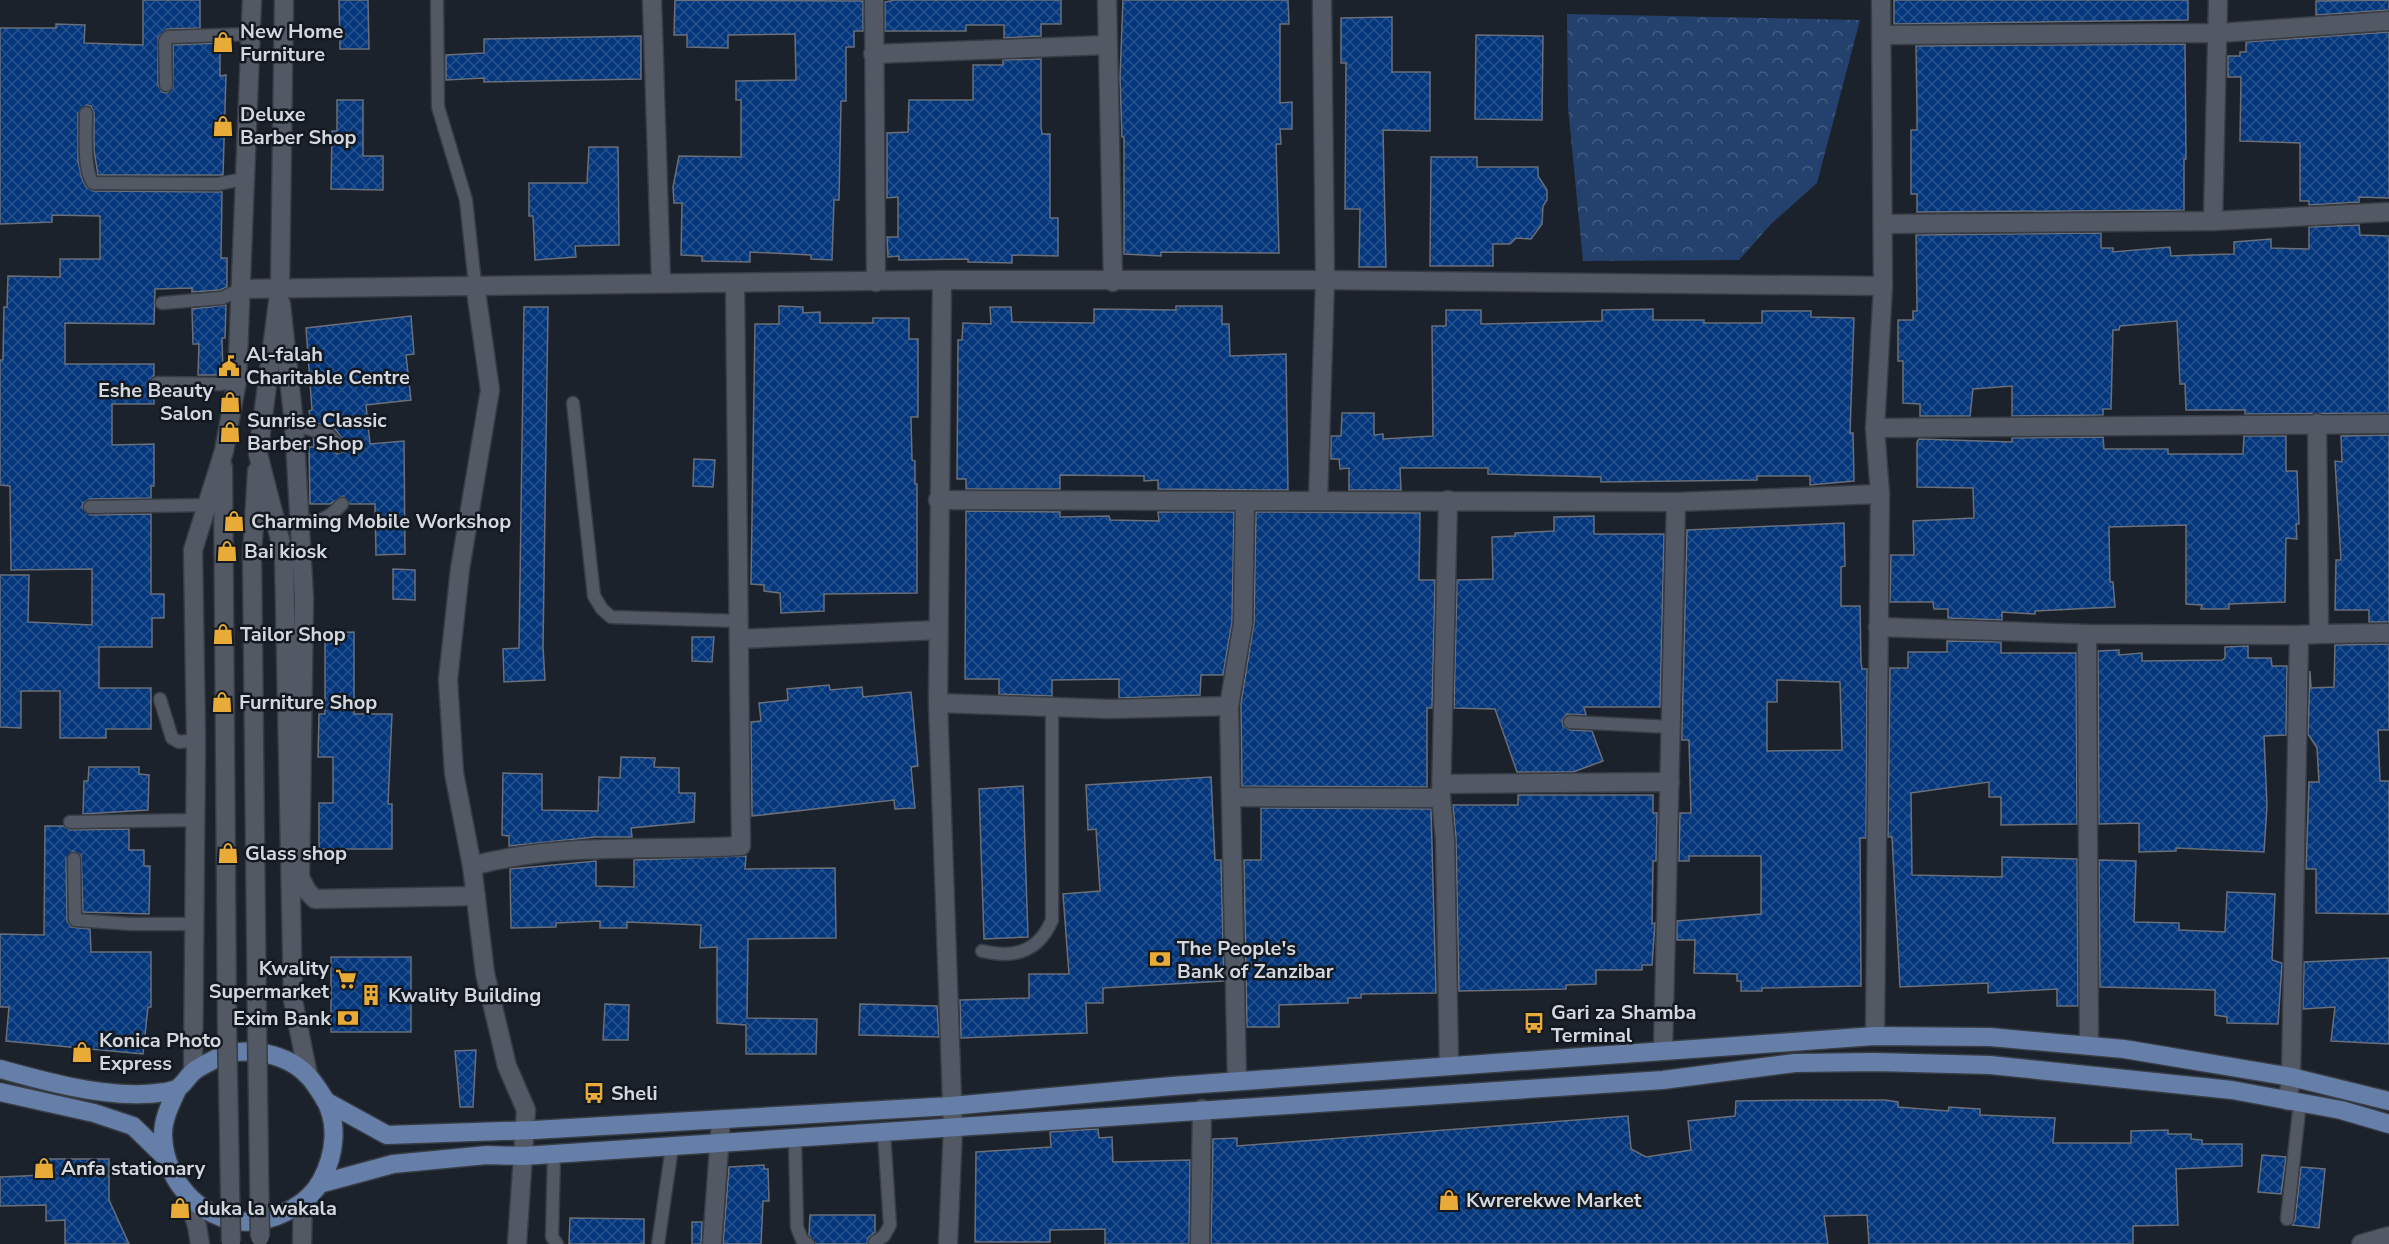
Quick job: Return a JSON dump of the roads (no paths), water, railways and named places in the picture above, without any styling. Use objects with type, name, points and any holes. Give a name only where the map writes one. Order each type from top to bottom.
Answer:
[{"type":"main road","points":[[327,1102],[387,1135],[526,1130],[951,1106],[1237,1081],[1875,1036],[1990,1036],[2089,1045],[2291,1077],[2389,1101]]},
{"type":"main road","points":[[251,1051],[282,1058],[308,1075],[327,1102],[333,1122],[334,1144],[329,1165],[320,1184],[303,1202],[281,1215],[257,1221],[232,1220],[208,1212],[188,1197],[174,1179],[165,1157],[163,1133],[167,1109],[178,1088],[193,1072],[220,1056],[251,1051]]},
{"type":"main road","points":[[320,1184],[393,1164],[488,1155],[524,1156],[720,1144],[1202,1109],[1663,1080],[1795,1063],[1874,1062],[1990,1065],[2092,1074],[2232,1090],[2341,1110],[2389,1124]]},
{"type":"main road","points":[[0,1069],[105,1091],[143,1094],[178,1088]]},
{"type":"main road","points":[[0,1092],[94,1113],[133,1126],[165,1157]]},
{"type":"street","points":[[193,1072],[196,740],[193,550],[224,452],[237,381],[243,179],[252,0]]},
{"type":"street","points":[[284,0],[280,287],[294,424],[304,598],[300,877],[307,891],[315,898],[476,896]]},
{"type":"street","points":[[652,0],[661,282]]},
{"type":"street","points":[[874,0],[876,282]]},
{"type":"street","points":[[1107,0],[1113,282]]},
{"type":"street","points":[[1318,501],[1325,280],[1322,0]]},
{"type":"street","points":[[1875,1036],[1880,494],[1875,428],[1883,286],[1881,0]]},
{"type":"street","points":[[2213,220],[2218,0]]},
{"type":"street","points":[[1882,35],[2219,33],[2389,21]]},
{"type":"street","points":[[873,54],[1107,45]]},
{"type":"street","points":[[1883,224],[2213,220],[2389,212]]},
{"type":"street","points":[[241,289],[475,284],[942,280],[1113,282],[1325,280],[1883,286]]},
{"type":"street","points":[[942,280],[938,500],[938,703],[953,1128],[948,1244]]},
{"type":"street","points":[[472,866],[501,858],[597,847],[741,846],[735,283]]},
{"type":"street","points":[[475,284],[490,390],[460,569],[448,680],[454,773],[472,866],[485,973],[507,1066],[525,1110],[526,1130],[517,1244]]},
{"type":"street","points":[[260,1241],[252,555],[258,454],[280,287]]},
{"type":"street","points":[[2317,423],[2319,634]]},
{"type":"street","points":[[1875,428],[2389,424]]},
{"type":"street","points":[[224,452],[227,1026],[231,1243]]},
{"type":"street","points":[[258,454],[284,555],[293,1000],[308,1075]]},
{"type":"street","points":[[938,500],[1676,502],[1880,494]]},
{"type":"street","points":[[1448,500],[1442,791],[1449,1066]]},
{"type":"street","points":[[1237,1081],[1229,706],[1243,623],[1245,502]]},
{"type":"street","points":[[1663,1051],[1676,502]]},
{"type":"street","points":[[1878,627],[2087,634],[2389,633]]},
{"type":"street","points":[[739,630],[938,630]]},
{"type":"street","points":[[2087,634],[2089,1045]]},
{"type":"street","points":[[2294,1101],[2291,1077],[2299,635]]},
{"type":"street","points":[[938,703],[1110,709],[1229,706]]},
{"type":"street","points":[[1231,797],[1670,782]]},
{"type":"street","points":[[1200,1244],[1202,1109]]},
{"type":"street","points":[[712,1244],[721,1120]]},
{"type":"street","points":[[188,1197],[200,1244]]},
{"type":"street","points":[[302,1244],[303,1202]]},
{"type":"street","points":[[2361,1244],[2389,1236]]},
{"type":"lane","points":[[437,0],[438,107],[466,200],[475,284]]},
{"type":"lane","points":[[166,85],[165,41],[168,37],[249,34]]},
{"type":"lane","points":[[86,113],[87,163],[89,179],[93,183],[218,184],[243,179]]},
{"type":"lane","points":[[162,303],[222,298],[241,289]]},
{"type":"lane","points":[[157,383],[220,384],[237,381]]},
{"type":"lane","points":[[573,403],[594,596],[602,609],[611,617],[739,630]]},
{"type":"lane","points":[[294,424],[329,435],[339,446]]},
{"type":"lane","points":[[300,521],[317,522],[327,518],[342,504]]},
{"type":"lane","points":[[90,507],[206,505]]},
{"type":"lane","points":[[160,699],[172,738],[179,742],[196,740]]},
{"type":"lane","points":[[982,951],[1023,952],[1045,937],[1052,920],[1052,707]]},
{"type":"lane","points":[[1570,722],[1671,727]]},
{"type":"lane","points":[[70,822],[195,820]]},
{"type":"lane","points":[[74,859],[75,920],[131,924],[193,924]]},
{"type":"lane","points":[[2287,1219],[2294,1101]]},
{"type":"lane","points":[[875,1242],[884,1236],[890,1226],[884,1133]]},
{"type":"lane","points":[[795,1139],[797,1227],[802,1240],[808,1244]]},
{"type":"lane","points":[[658,1244],[672,1147]]},
{"type":"lane","points":[[554,1154],[552,1237],[557,1244]]},
{"type":"place","name":"New Home Furniture","points":[[223,42]]},
{"type":"place","name":"Deluxe Barber Shop","points":[[223,126]]},
{"type":"place","name":"Al-falah Charitable Centre","points":[[229,366]]},
{"type":"place","name":"Eshe Beauty Salon","points":[[230,402]]},
{"type":"place","name":"Sunrise Classic Barber Shop","points":[[230,432]]},
{"type":"place","name":"Charming Mobile Workshop","points":[[234,521]]},
{"type":"place","name":"Bai kiosk","points":[[227,551]]},
{"type":"place","name":"Tailor Shop","points":[[223,634]]},
{"type":"place","name":"Furniture Shop","points":[[222,702]]},
{"type":"place","name":"Glass shop","points":[[228,853]]},
{"type":"place","name":"The People's Bank of Zanzibar","points":[[1160,959]]},
{"type":"place","name":"Kwality Supermarket","points":[[346,979]]},
{"type":"place","name":"Kwality Building","points":[[371,995]]},
{"type":"place","name":"Exim Bank","points":[[348,1018]]},
{"type":"place","name":"Gari za Shamba Terminal","points":[[1534,1023]]},
{"type":"place","name":"Konica Photo Express","points":[[82,1052]]},
{"type":"place","name":"Sheli","points":[[594,1093]]},
{"type":"place","name":"Anfa stationary","points":[[44,1168]]},
{"type":"place","name":"Kwrerekwe Market","points":[[1449,1200]]},
{"type":"place","name":"duka la wakala","points":[[180,1208]]}]
